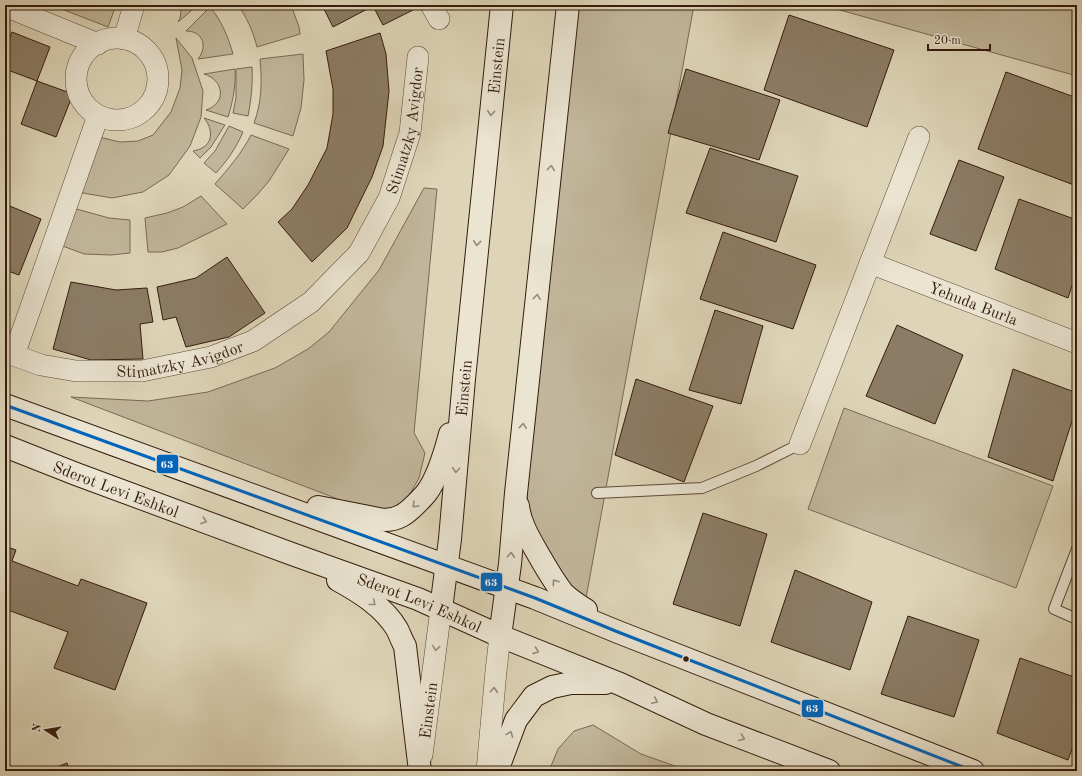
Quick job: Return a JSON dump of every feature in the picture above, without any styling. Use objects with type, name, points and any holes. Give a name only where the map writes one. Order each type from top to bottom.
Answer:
[{"type":"street","points":[[124,39],[134,5]]},
{"type":"street","name":"Einstein","points":[[420,771],[450,539],[464,379],[502,5]]},
{"type":"street","points":[[487,771],[496,671],[510,564],[516,493],[568,5]]},
{"type":"street","points":[[5,6],[98,44]]},
{"type":"street","points":[[113,39],[124,39],[136,43],[146,51],[154,61],[158,73],[154,98],[146,108],[136,116],[124,120],[111,120],[98,116],[89,109],[82,100],[78,90],[77,78],[79,67],[84,56],[98,44],[113,39]]},
{"type":"street","name":"Stimatzky Avigdor","points":[[98,116],[9,353],[41,365],[76,371],[142,371],[211,357],[253,341],[311,302],[359,253],[388,198],[410,133],[418,57]]},
{"type":"street","points":[[800,444],[919,137]]},
{"type":"street","name":"Yehuda Burla","points":[[870,263],[1077,343]]},
{"type":"street","points":[[240,490],[384,520],[392,520],[404,515],[427,492],[438,472],[464,379]]},
{"type":"street","points":[[5,405],[535,598],[973,771]]},
{"type":"street","name":"Sderot Levi Eshkol","points":[[5,446],[76,474],[418,599],[500,636],[620,684],[706,724],[829,771]]},
{"type":"street","points":[[516,493],[518,508],[530,540],[562,592],[569,599],[618,632]]},
{"type":"street","points":[[292,554],[358,591],[382,611],[396,628],[405,646],[420,771]]},
{"type":"street","points":[[497,771],[516,720],[534,696],[552,687],[571,683],[620,684]]},
{"type":"lane","points":[[597,493],[702,488],[756,466],[800,444]]},
{"type":"lane","points":[[1077,549],[1054,609],[1077,619]]},
{"type":"shaded area","points":[[51,5],[116,5],[108,27]]},
{"type":"shaded area","points":[[179,5],[198,5],[178,22],[181,14]]},
{"type":"shaded area","points":[[238,5],[291,5],[300,34],[257,47],[254,36]]},
{"type":"shaded area","points":[[577,5],[694,5],[586,598],[566,586],[538,536],[530,513],[525,485]]},
{"type":"shaded area","points":[[822,5],[1077,5],[1077,76]]},
{"type":"shaded area","points":[[210,7],[224,29],[233,54],[198,59],[203,50],[202,40],[196,34],[186,31]]},
{"type":"shaded area","points":[[176,38],[192,58],[203,91],[201,117],[190,146],[169,175],[143,192],[112,198],[77,192],[95,136],[120,142],[138,141],[153,135],[171,112],[180,88],[182,70]]},
{"type":"shaded area","points":[[303,54],[304,80],[301,108],[293,136],[254,123],[259,107],[261,91],[260,59]]},
{"type":"shaded area","points":[[252,67],[252,92],[248,116],[233,113],[236,98],[236,69]]},
{"type":"shaded area","points":[[235,69],[234,93],[228,117],[206,110],[213,107],[217,102],[220,97],[220,92],[216,81],[204,74]]},
{"type":"shaded area","points":[[204,118],[225,125],[211,147],[200,158],[193,151],[206,145],[210,138],[209,126]]},
{"type":"shaded area","points":[[229,126],[243,132],[231,154],[216,173],[204,163],[215,151]]},
{"type":"shaded area","points":[[251,135],[289,149],[269,181],[243,209],[215,184],[230,167]]},
{"type":"shaded area","points":[[424,188],[437,189],[414,433],[425,453],[419,478],[407,499],[389,510],[368,509],[343,501],[71,397],[148,401],[208,392],[275,368],[308,349],[329,332],[379,270]]},
{"type":"shaded area","points":[[201,196],[227,224],[178,248],[162,252],[148,252],[145,218],[167,213],[183,207]]},
{"type":"shaded area","points":[[73,208],[109,218],[130,220],[130,253],[111,255],[84,254],[60,245]]},
{"type":"shaded area","points":[[844,408],[1053,486],[1016,588],[808,509]]},
{"type":"shaded area","points":[[593,725],[641,754],[689,771],[549,771],[558,749],[574,731]]},
{"type":"building","points":[[322,5],[413,5],[415,9],[383,25],[373,6],[333,27]]},
{"type":"building","points":[[789,15],[894,50],[867,127],[764,90]]},
{"type":"building","points":[[12,32],[50,47],[37,81],[5,69],[5,51]]},
{"type":"building","points":[[380,33],[386,54],[389,91],[383,146],[372,177],[347,228],[312,262],[278,222],[292,209],[308,185],[327,148],[333,114],[333,89],[326,51]]},
{"type":"building","points":[[686,69],[780,100],[759,160],[668,133]]},
{"type":"building","points":[[1006,72],[1077,98],[1077,174],[1074,185],[978,149]]},
{"type":"building","points":[[37,81],[73,94],[56,137],[21,124]]},
{"type":"building","points":[[710,148],[798,176],[776,242],[686,213]]},
{"type":"building","points":[[959,160],[1004,177],[976,251],[930,234]]},
{"type":"building","points":[[1019,199],[1077,220],[1077,270],[1068,298],[995,269]]},
{"type":"building","points":[[5,204],[41,219],[19,275],[5,270]]},
{"type":"building","points":[[723,232],[816,265],[793,329],[700,299]]},
{"type":"building","points":[[227,257],[265,313],[229,337],[186,347],[176,317],[163,320],[157,287],[196,278]]},
{"type":"building","points":[[71,282],[116,290],[147,288],[153,322],[140,324],[143,359],[91,360],[53,349]]},
{"type":"building","points":[[715,310],[763,326],[741,404],[689,390]]},
{"type":"building","points":[[897,325],[963,355],[935,424],[866,396]]},
{"type":"building","points":[[1013,369],[1077,393],[1077,405],[1053,481],[988,457]]},
{"type":"building","points":[[636,379],[713,406],[684,482],[615,455]]},
{"type":"building","points":[[703,513],[767,534],[740,626],[673,604]]},
{"type":"building","points":[[5,546],[16,550],[12,561],[78,586],[81,579],[147,603],[115,690],[54,668],[68,632],[5,609]]},
{"type":"building","points":[[795,570],[872,602],[850,670],[771,642]]},
{"type":"building","points":[[908,616],[979,640],[954,717],[881,694]]},
{"type":"building","points":[[1020,658],[1077,678],[1077,736],[1068,760],[997,733]]},
{"type":"building","points":[[67,763],[70,771],[47,771]]},
{"type":"transit line","name":"63","points":[[5,405],[535,598],[973,771]]}]
